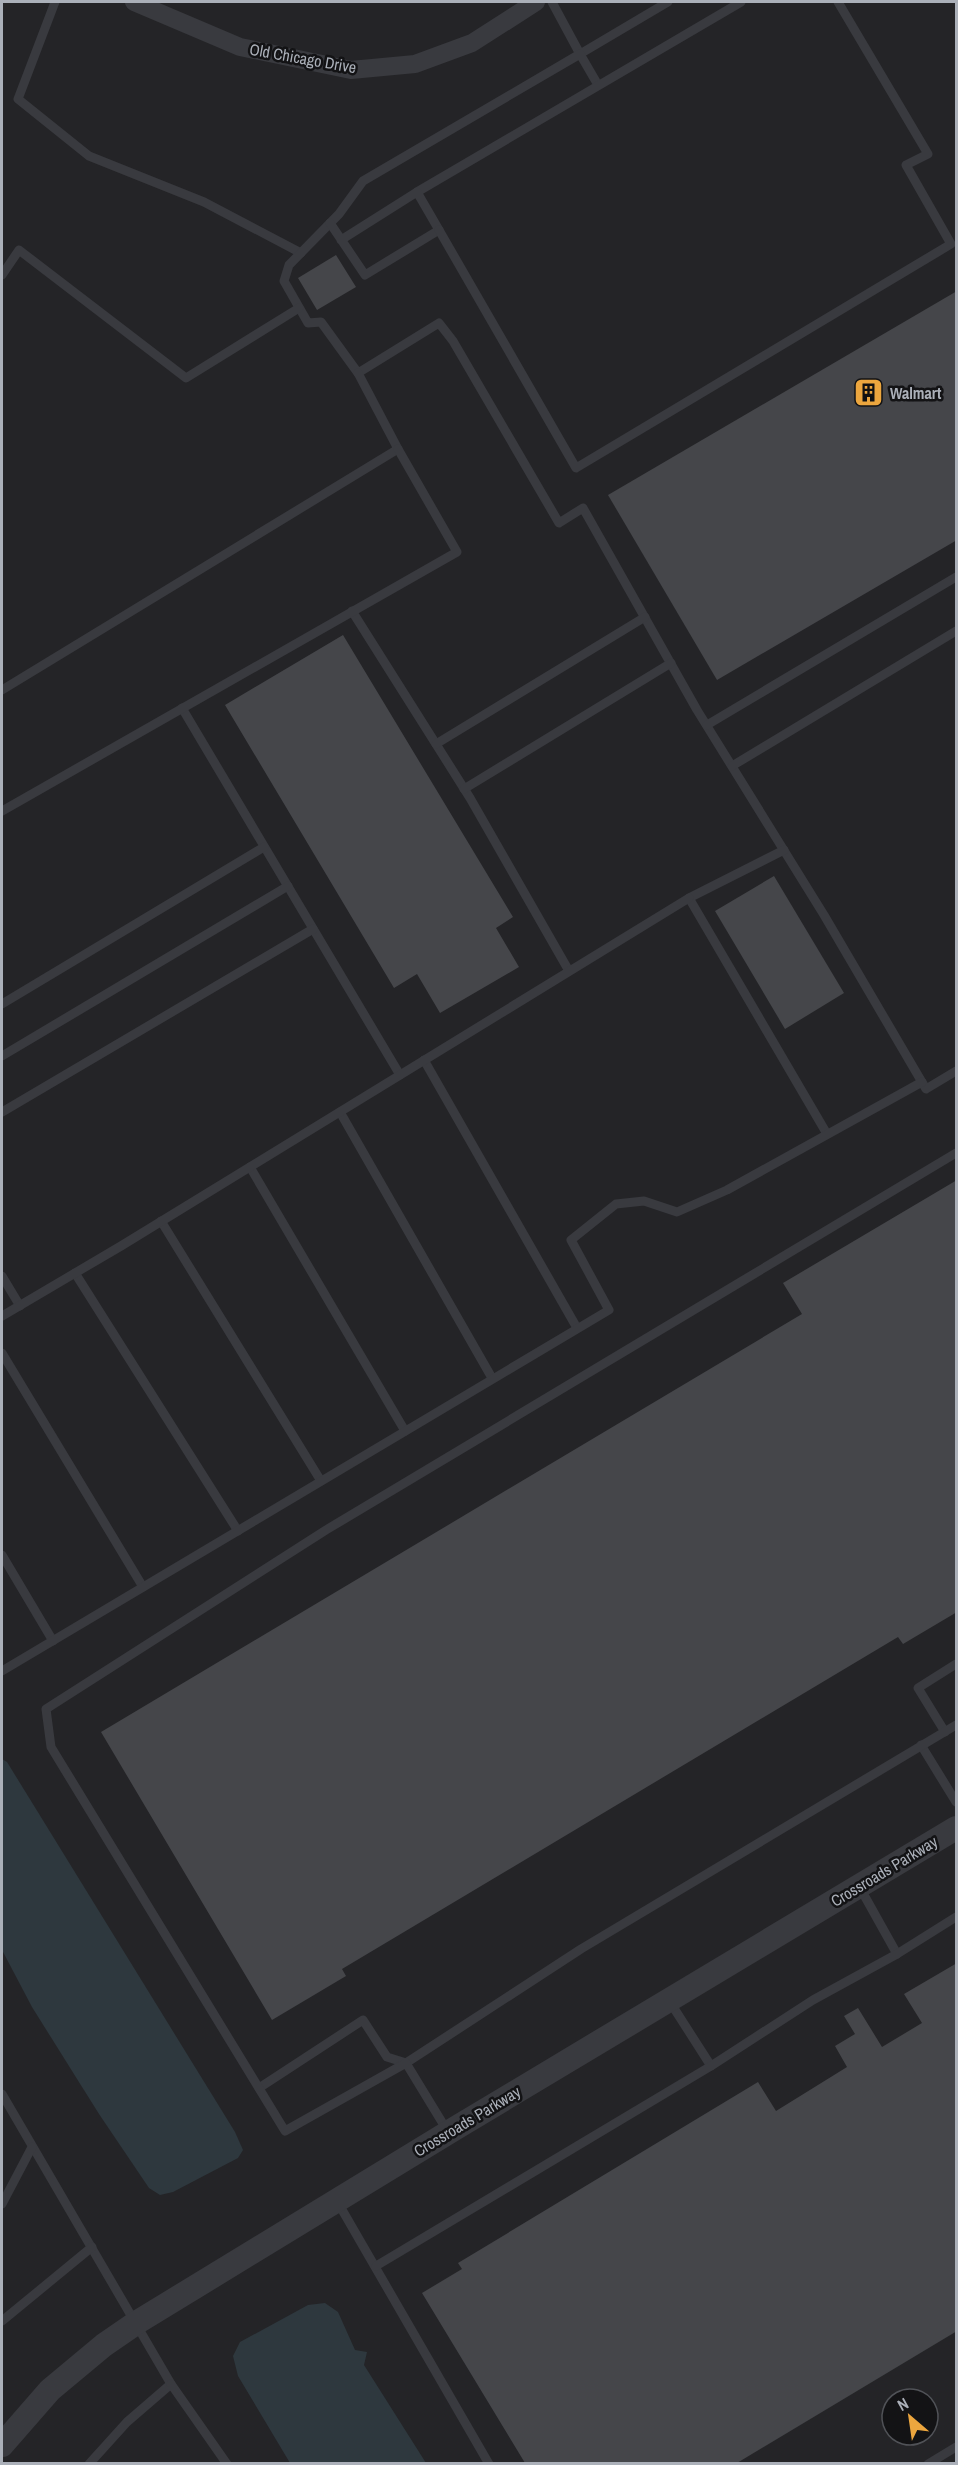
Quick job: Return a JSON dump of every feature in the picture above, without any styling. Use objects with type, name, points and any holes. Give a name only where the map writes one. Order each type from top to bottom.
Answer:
[{"type":"street","name":"Old Chicago Drive","points":[[134,2],[240,47],[351,70],[415,64],[472,43],[536,2]]},
{"type":"street","name":"Crossroads Parkway","points":[[2,2445],[50,2390],[136,2323],[448,2132],[957,1828]]},
{"type":"lane","points":[[55,2],[18,99],[89,156],[204,202],[301,253]]},
{"type":"lane","points":[[552,2],[598,86]]},
{"type":"lane","points":[[2,811],[457,552],[398,449],[358,372],[321,322],[308,323],[299,308],[284,281],[288,265],[330,224],[363,182],[668,2]]},
{"type":"lane","points":[[341,240],[417,192],[741,2]]},
{"type":"lane","points":[[417,192],[576,468],[951,244],[906,165],[928,154],[838,2]]},
{"type":"lane","points":[[330,224],[365,275],[439,230]]},
{"type":"lane","points":[[2,275],[19,250],[186,378],[299,308]]},
{"type":"lane","points":[[358,372],[439,323],[453,341],[559,523],[584,508],[707,725],[926,1089],[957,1071]]},
{"type":"lane","points":[[2,690],[398,449]]},
{"type":"lane","points":[[707,725],[957,577]]},
{"type":"lane","points":[[352,611],[464,789],[568,971]]},
{"type":"lane","points":[[436,744],[645,617]]},
{"type":"lane","points":[[732,766],[957,632]]},
{"type":"lane","points":[[464,789],[671,663]]},
{"type":"lane","points":[[182,708],[400,1075]]},
{"type":"lane","points":[[2,1004],[264,846]]},
{"type":"lane","points":[[2,1316],[689,898],[784,850]]},
{"type":"lane","points":[[2,1056],[288,886]]},
{"type":"lane","points":[[689,898],[827,1134]]},
{"type":"lane","points":[[2,1112],[313,928]]},
{"type":"lane","points":[[424,1060],[577,1328]]},
{"type":"lane","points":[[2,1671],[609,1310],[571,1240],[616,1204],[644,1201],[677,1212],[728,1190],[922,1082]]},
{"type":"lane","points":[[340,1112],[492,1378]]},
{"type":"lane","points":[[957,1153],[326,1530],[46,1709],[51,1748],[285,2131],[406,2063],[581,1949],[957,1725]]},
{"type":"lane","points":[[250,1167],[405,1431]]},
{"type":"lane","points":[[161,1221],[321,1481]]},
{"type":"lane","points":[[75,1273],[238,1531]]},
{"type":"lane","points":[[2,1276],[20,1306]]},
{"type":"lane","points":[[2,1353],[143,1587]]},
{"type":"lane","points":[[2,1555],[53,1641]]},
{"type":"lane","points":[[945,1732],[918,1688],[957,1664]]},
{"type":"lane","points":[[921,1745],[957,1802]]},
{"type":"lane","points":[[859,1886],[897,1954]]},
{"type":"lane","points":[[376,2266],[711,2066],[813,2000],[897,1954],[957,1917]]},
{"type":"lane","points":[[669,2000],[711,2066]]},
{"type":"lane","points":[[259,2088],[363,2020],[387,2057],[406,2063],[448,2132]]},
{"type":"lane","points":[[2,2094],[171,2384],[227,2463]]},
{"type":"lane","points":[[2,2204],[32,2147]]},
{"type":"lane","points":[[337,2201],[489,2463]]},
{"type":"lane","points":[[2,2321],[92,2247]]},
{"type":"lane","points":[[89,2463],[127,2422],[171,2384]]},
{"type":"lane","points":[[928,2463],[957,2447]]},
{"type":"shaded area","points":[[2,2],[956,2],[956,2463],[2,2464]]},
{"type":"shaded area","points":[[2,1759],[7,1762],[235,2132],[243,2150],[238,2158],[173,2192],[160,2195],[149,2188],[99,2114],[32,2007],[2,1950]]},
{"type":"shaded area","points":[[325,2303],[338,2312],[355,2350],[367,2352],[364,2365],[426,2463],[290,2463],[238,2376],[233,2356],[240,2342],[308,2305]]},
{"type":"building","points":[[336,255],[356,287],[317,310],[298,278]]},
{"type":"building","name":"Walmart","points":[[957,291],[957,540],[717,680],[608,495]]},
{"type":"building","points":[[343,635],[513,917],[496,928],[519,967],[440,1013],[417,974],[394,988],[225,705]]},
{"type":"building","points":[[774,876],[844,993],[785,1029],[715,911]]},
{"type":"building","points":[[957,1180],[957,1612],[903,1644],[898,1637],[342,1969],[346,1976],[272,2020],[101,1732],[802,1314],[783,1283]]},
{"type":"building","points":[[957,1963],[957,2331],[737,2463],[525,2463],[422,2293],[462,2269],[458,2263],[758,2082],[776,2111],[847,2067],[835,2046],[855,2034],[844,2016],[858,2008],[882,2047],[922,2023],[904,1994]]},
{"type":"place","name":"Walmart","points":[[869,393]]}]
